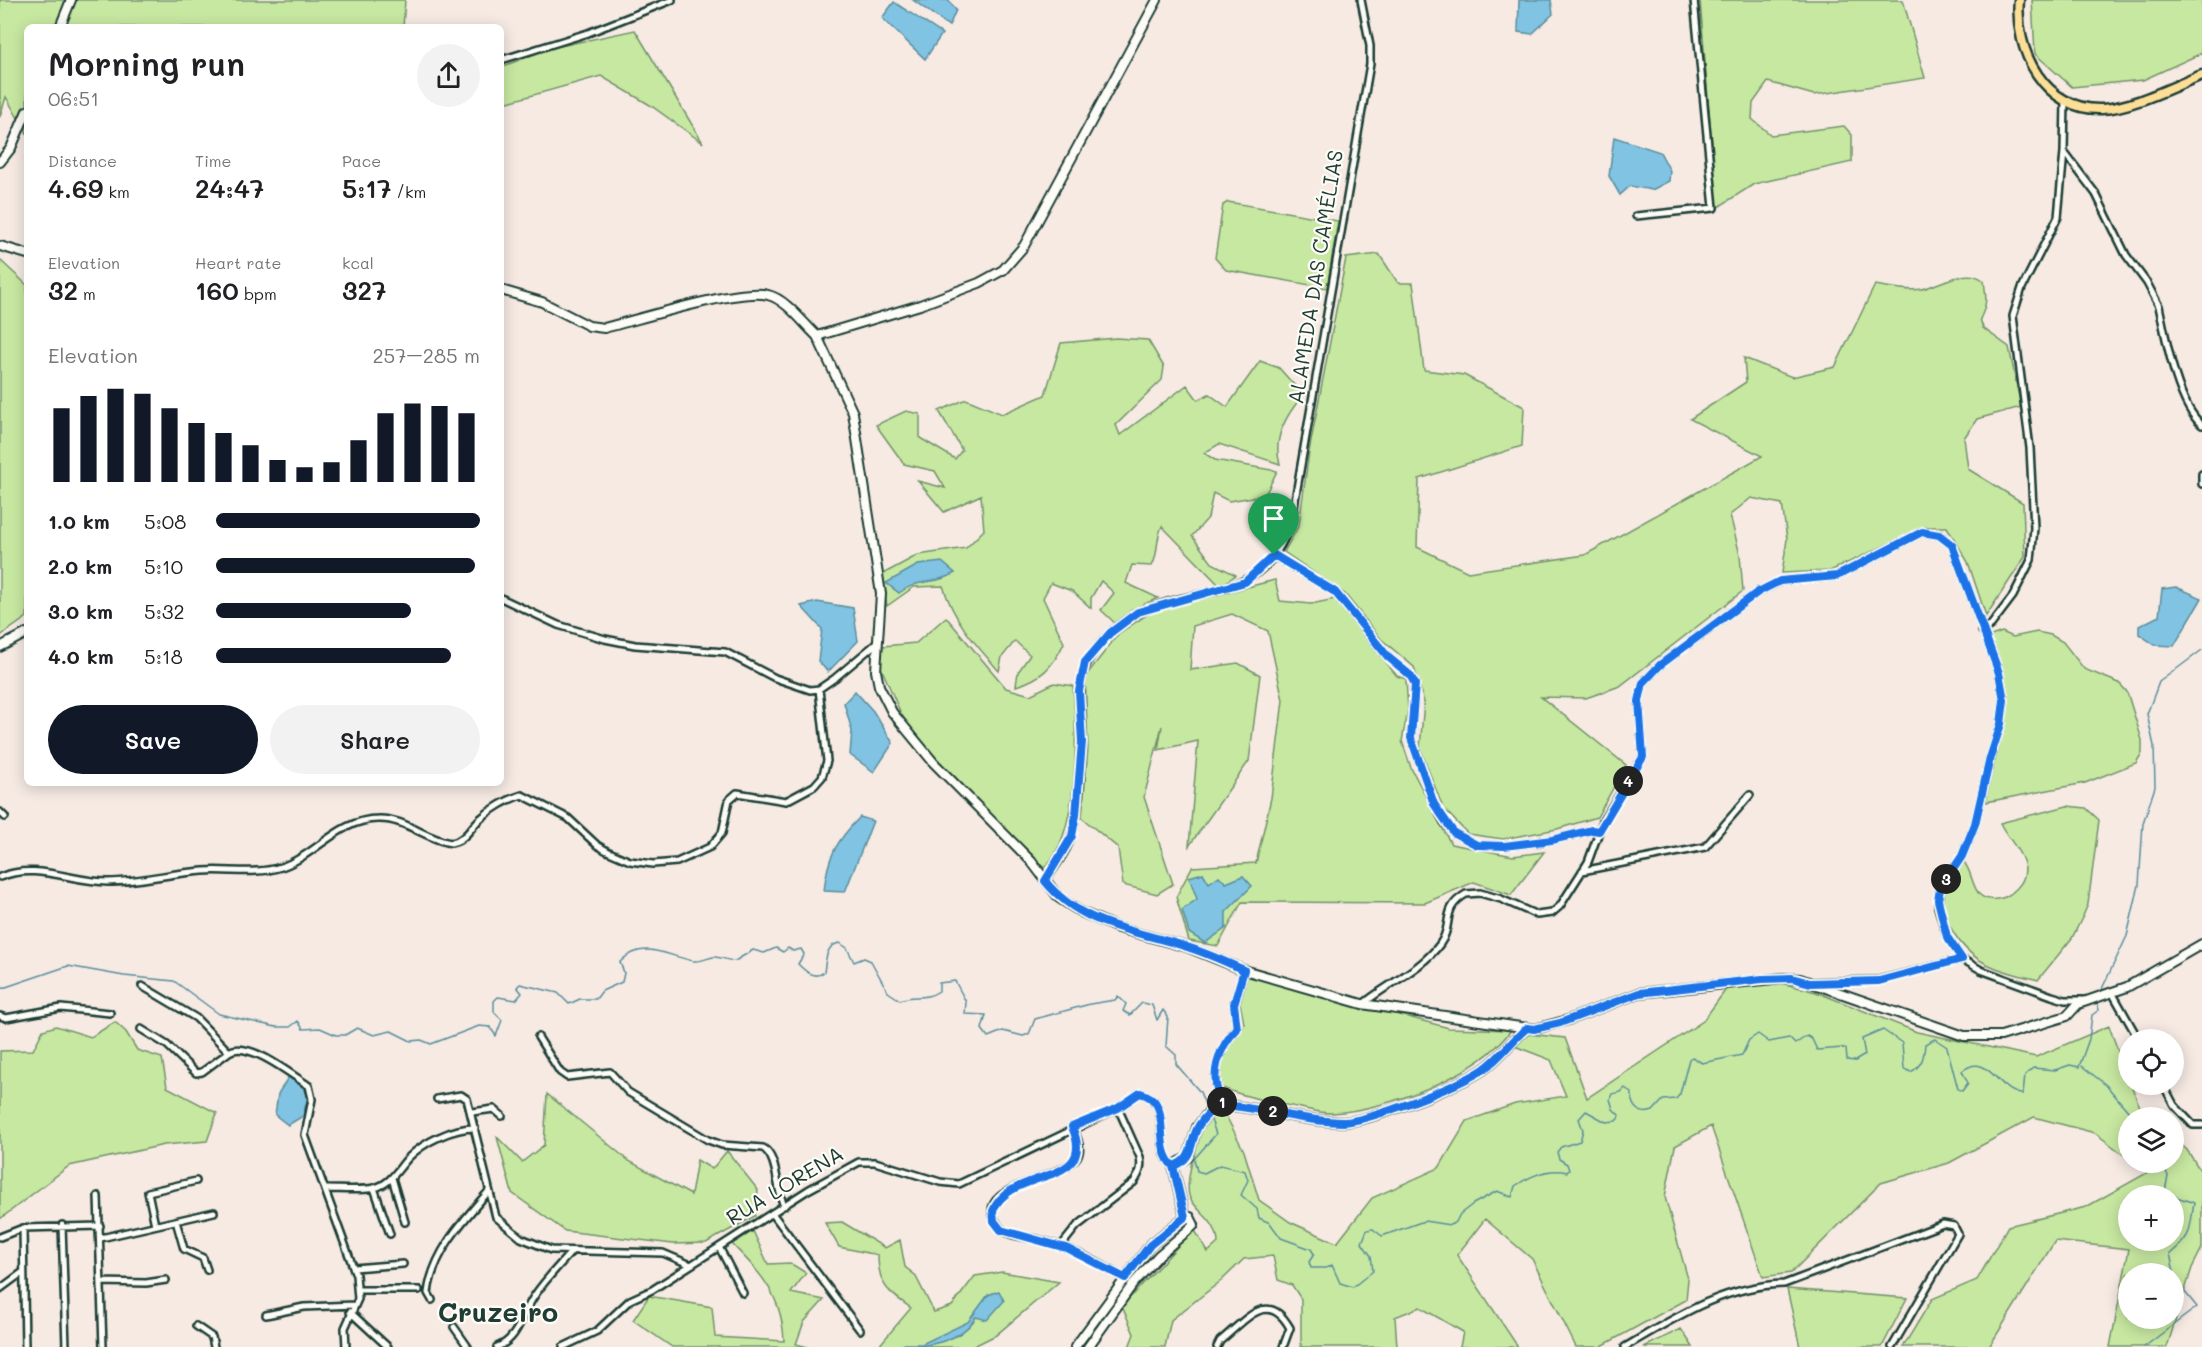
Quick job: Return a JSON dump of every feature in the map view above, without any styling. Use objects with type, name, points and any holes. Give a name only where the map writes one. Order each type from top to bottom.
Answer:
[{"type":"main road","points":[[2019,0],[2020,35],[2024,52],[2042,82],[2065,100],[2089,108],[2104,109],[2122,105],[2202,75]]},
{"type":"street","points":[[61,24],[71,0]]},
{"type":"street","points":[[504,59],[588,33],[672,0]]},
{"type":"street","points":[[817,336],[959,291],[990,278],[1011,263],[1024,246],[1157,0]]},
{"type":"street","name":"ALAMEDA DAS CAMÉLIAS","points":[[1045,881],[1072,836],[1076,815],[1082,742],[1079,691],[1085,662],[1110,633],[1138,612],[1245,582],[1274,555],[1287,535],[1292,519],[1368,71],[1370,46],[1361,0]]},
{"type":"street","points":[[1636,216],[1714,208],[1694,0]]},
{"type":"street","points":[[1982,631],[1991,625],[2013,596],[2031,560],[2034,528],[2030,447],[2013,316],[2019,295],[2058,217],[2064,152],[2065,100]]},
{"type":"street","points":[[0,162],[11,148],[24,118]]},
{"type":"street","points":[[2064,152],[2096,194],[2126,255],[2153,294],[2159,306],[2178,387],[2194,418],[2202,425]]},
{"type":"street","points":[[0,246],[24,253]]},
{"type":"street","points":[[504,291],[542,302],[589,326],[604,328],[746,294],[769,295],[817,336],[854,413],[881,594],[877,679],[892,712],[934,763],[1031,861],[1059,898],[1081,912],[1119,928],[1187,947],[1244,970],[1362,1004],[1534,1029],[1560,1023],[1639,993],[1762,979],[1792,978],[1964,1036],[2001,1035],[2067,1016],[2078,1004],[2111,995],[2202,944]]},
{"type":"street","points":[[2202,474],[2202,484]]},
{"type":"street","points":[[1362,1004],[1426,959],[1441,944],[1447,930],[1451,907],[1466,894],[1480,893],[1537,915],[1545,914],[1560,906],[1582,871],[1599,831],[1643,757],[1639,701],[1643,683],[1660,665],[1758,592],[1780,581],[1837,576],[1922,532],[1939,535],[1952,545],[1999,673],[2004,700],[2002,716],[1971,835],[1940,889],[1938,900],[1947,937],[1962,959],[1981,970],[2058,998],[2094,1000]]},
{"type":"street","points":[[1274,555],[1335,592],[1388,657],[1410,675],[1415,684],[1411,738],[1434,804],[1454,833],[1477,845],[1504,846],[1552,840],[1592,830],[1599,831]]},
{"type":"street","points":[[504,599],[558,625],[598,638],[624,644],[725,652],[796,687],[819,689],[878,642]]},
{"type":"street","points":[[0,647],[24,635]]},
{"type":"street","points":[[0,877],[26,870],[97,882],[129,882],[201,871],[273,869],[303,856],[350,826],[379,819],[410,826],[441,841],[456,842],[483,817],[510,799],[522,795],[568,818],[597,846],[630,861],[653,864],[677,862],[716,842],[724,827],[729,800],[737,793],[786,801],[814,786],[822,777],[827,762],[819,689]]},
{"type":"street","points":[[1582,871],[1705,847],[1750,795]]},
{"type":"street","points":[[0,812],[5,817]]},
{"type":"street","points":[[1810,983],[1879,981],[1962,959]]},
{"type":"street","points":[[1244,970],[1234,1004],[1237,1029],[1222,1047],[1218,1061],[1218,1094],[1223,1102],[1233,1106],[1329,1121],[1356,1121],[1438,1092],[1482,1071],[1501,1057],[1513,1040],[1527,1028]]},
{"type":"street","points":[[142,986],[196,1018],[229,1052]]},
{"type":"street","points":[[2111,995],[2132,1029]]},
{"type":"street","points":[[0,1016],[6,1018],[61,1008],[110,1013]]},
{"type":"street","points":[[141,1029],[167,1045],[196,1073],[202,1072],[233,1048],[248,1049],[309,1086],[312,1099],[305,1135],[327,1189],[354,1268],[358,1290],[355,1305],[345,1328],[346,1347]]},
{"type":"street","points":[[538,1037],[560,1072],[567,1077],[610,1072],[628,1092],[708,1140],[722,1145],[763,1148],[768,1151],[772,1157],[778,1193],[784,1206]]},
{"type":"street","name":"RUA LORENA","points":[[563,1347],[597,1331],[630,1300],[652,1290],[841,1171],[867,1160],[940,1182],[963,1183],[1072,1127],[1118,1108],[1140,1093],[1148,1095],[1157,1102],[1161,1118],[1161,1145],[1166,1158],[1173,1166]]},
{"type":"street","points":[[2170,1095],[2182,1115],[2193,1125],[2202,1125]]},
{"type":"street","points":[[437,1099],[464,1096],[472,1112],[496,1217],[521,1238],[551,1250],[663,1253],[691,1265]]},
{"type":"street","points":[[1185,1217],[1173,1166],[1188,1157],[1200,1123],[1223,1102]]},
{"type":"street","points":[[1061,1246],[1077,1226],[1134,1182],[1140,1174],[1142,1165],[1140,1157],[1118,1108]]},
{"type":"street","points":[[472,1112],[494,1109],[502,1116]]},
{"type":"street","points":[[1072,1127],[1079,1142],[1079,1153],[1076,1160],[1037,1181],[1013,1187],[996,1202],[993,1211],[994,1221],[1001,1230],[1061,1246],[1133,1284]]},
{"type":"street","points":[[327,1189],[374,1188],[392,1178],[421,1147],[459,1130],[475,1128]]},
{"type":"street","points":[[392,1178],[405,1222]]},
{"type":"street","points":[[155,1225],[148,1192],[196,1181]]},
{"type":"street","points":[[374,1188],[390,1234]]},
{"type":"street","points":[[432,1300],[428,1293],[435,1264],[459,1226],[489,1191]]},
{"type":"street","points":[[98,1196],[103,1347]]},
{"type":"street","points":[[101,1238],[214,1212]]},
{"type":"street","points":[[772,1213],[860,1330]]},
{"type":"street","points":[[1075,1347],[1150,1245],[1185,1217],[1190,1217],[1194,1225],[1159,1254],[1133,1284],[1088,1347]]},
{"type":"street","points":[[176,1221],[184,1249],[203,1258],[207,1270]]},
{"type":"street","points":[[1625,1347],[1700,1303],[1756,1285],[1784,1284],[1943,1224],[1954,1226],[1958,1234],[1892,1347]]},
{"type":"street","points":[[0,1237],[23,1228],[62,1225],[100,1226]]},
{"type":"street","points":[[62,1225],[66,1347]]},
{"type":"street","points":[[23,1228],[25,1347]]},
{"type":"street","points":[[719,1247],[743,1293]]},
{"type":"street","points":[[497,1347],[506,1344],[515,1334],[534,1296],[571,1252]]},
{"type":"street","points":[[354,1268],[403,1264]]},
{"type":"street","points":[[0,1289],[23,1272]]},
{"type":"street","points":[[102,1282],[146,1283],[166,1280]]},
{"type":"street","points":[[358,1290],[418,1290]]},
{"type":"street","points":[[266,1315],[304,1307],[355,1305]]},
{"type":"street","points":[[1217,1347],[1220,1341],[1261,1309],[1272,1308],[1282,1314],[1290,1328],[1283,1347]]},
{"type":"street","points":[[350,1312],[388,1347]]},
{"type":"street","points":[[196,1326],[212,1337],[214,1347]]},
{"type":"street","points":[[454,1327],[468,1347]]},
{"type":"green space","points":[[0,0],[405,0],[403,24],[24,24],[24,129],[6,97],[0,117]]},
{"type":"green space","points":[[1700,0],[1903,0],[1925,78],[1814,95],[1768,82],[1753,103],[1752,119],[1771,135],[1844,126],[1852,135],[1852,162],[1754,184],[1717,208]]},
{"type":"green space","points":[[2032,0],[2202,0],[2202,53],[2143,80],[2072,87],[2035,54]]},
{"type":"green space","points":[[635,30],[703,143],[650,105],[601,76],[504,103],[504,66],[551,48]]},
{"type":"green space","points":[[1228,202],[1338,221],[1327,288],[1226,270],[1215,258],[1223,205]]},
{"type":"green space","points":[[1379,254],[1398,283],[1413,283],[1424,370],[1464,375],[1524,407],[1522,446],[1419,479],[1417,547],[1468,572],[1585,555],[1762,456],[1690,419],[1746,382],[1744,358],[1792,377],[1835,367],[1875,285],[1917,290],[1970,275],[1984,281],[1986,300],[1980,319],[1983,328],[2009,347],[2021,407],[1977,419],[1964,438],[1968,469],[2023,503],[2025,557],[1986,616],[1968,562],[1947,527],[1925,527],[1830,571],[1782,573],[1787,539],[1782,504],[1751,498],[1730,515],[1740,555],[1743,591],[1620,686],[1586,698],[1541,697],[1626,765],[1597,817],[1557,829],[1503,839],[1468,834],[1443,808],[1420,748],[1424,702],[1414,667],[1381,639],[1345,594],[1284,552],[1299,525],[1309,452],[1346,258]]},
{"type":"green space","points":[[0,260],[24,282],[24,619],[0,636]]},
{"type":"green space","points":[[1116,338],[1148,340],[1164,367],[1162,380],[1116,425],[1120,435],[1187,385],[1198,400],[1209,394],[1227,407],[1260,361],[1279,368],[1303,395],[1282,427],[1278,445],[1280,464],[1219,444],[1204,453],[1215,460],[1277,471],[1265,495],[1229,501],[1213,493],[1208,518],[1192,536],[1212,563],[1236,575],[1220,586],[1162,526],[1152,566],[1132,565],[1126,583],[1158,598],[1131,610],[1117,625],[1101,610],[1114,593],[1101,581],[1091,598],[1091,608],[1072,591],[1051,583],[1043,598],[1064,643],[1045,671],[1032,680],[1016,686],[1018,672],[1030,655],[1015,641],[1002,657],[999,671],[959,621],[943,586],[914,587],[887,606],[881,575],[918,555],[966,548],[984,530],[981,495],[944,512],[918,481],[945,488],[935,471],[904,464],[876,425],[906,411],[920,414],[920,438],[955,459],[962,450],[939,411],[966,399],[1002,414],[1045,395],[1061,343]]},
{"type":"green space","points":[[1275,580],[1280,601],[1311,604],[1335,599],[1397,676],[1406,679],[1408,710],[1402,741],[1411,768],[1451,844],[1513,856],[1544,852],[1511,895],[1474,882],[1425,903],[1242,902],[1218,946],[1189,941],[1176,897],[1192,867],[1256,863],[1271,798],[1283,700],[1268,631],[1232,614],[1193,626],[1190,670],[1238,663],[1260,675],[1249,761],[1189,846],[1198,741],[1158,750],[1162,726],[1144,797],[1173,884],[1157,894],[1123,885],[1118,848],[1082,818],[1088,748],[1085,677],[1119,633],[1151,612]]},
{"type":"green space","points":[[946,617],[1006,688],[1030,695],[1054,683],[1073,686],[1075,755],[1070,808],[1056,853],[1044,868],[916,739],[901,714],[880,665],[883,646],[916,643]]},
{"type":"green space","points":[[2002,632],[2013,637],[2037,632],[2051,635],[2063,642],[2084,669],[2119,683],[2127,692],[2142,740],[2142,753],[2136,763],[2085,783],[1986,802],[2005,715],[2005,686],[1991,636]]},
{"type":"green space","points":[[2067,806],[2086,808],[2099,820],[2088,904],[2083,916],[2072,938],[2038,980],[1989,965],[1970,953],[1954,934],[1945,912],[1943,900],[1945,889],[1964,862],[1980,895],[1994,899],[2008,895],[2017,888],[2025,871],[2020,854],[2000,823]]},
{"type":"green space","points":[[1248,974],[1449,1028],[1511,1030],[1478,1062],[1430,1087],[1379,1105],[1329,1113],[1317,1112],[1259,1099],[1217,1086],[1223,1052],[1244,1024],[1240,1003]]},
{"type":"green space","points":[[1769,980],[1816,992],[1917,1032],[2036,1057],[2109,1026],[2118,1051],[2118,1095],[2135,1095],[2140,1107],[2118,1107],[2118,1150],[2095,1133],[2034,1117],[1949,1163],[1881,1183],[1791,1273],[1763,1277],[1711,1126],[1675,1146],[1665,1197],[1688,1279],[1686,1300],[1600,1347],[1576,1347],[1532,1259],[1485,1219],[1457,1255],[1518,1347],[1460,1347],[1463,1332],[1420,1307],[1395,1317],[1397,1347],[1301,1347],[1301,1299],[1292,1285],[1278,1280],[1273,1256],[1244,1259],[1221,1281],[1171,1320],[1165,1347],[1129,1347],[1134,1334],[1122,1306],[1194,1229],[1208,1252],[1218,1243],[1212,1224],[1191,1200],[1188,1183],[1205,1113],[1223,1110],[1244,1151],[1259,1200],[1290,1222],[1337,1243],[1372,1198],[1439,1168],[1467,1121],[1515,1104],[1566,1096],[1551,1060],[1512,1045],[1529,1034],[1565,1038],[1587,1098],[1703,1021],[1727,988]]},
{"type":"green space","points":[[115,1022],[126,1032],[137,1050],[162,1058],[167,1087],[217,1113],[207,1141],[164,1145],[69,1166],[0,1219],[0,1051],[33,1050],[43,1030],[56,1026],[91,1037]]},
{"type":"green space","points":[[547,1094],[629,1161],[691,1195],[697,1160],[712,1169],[727,1151],[758,1190],[755,1216],[706,1243],[673,1244],[565,1231],[512,1193],[497,1137],[522,1162],[544,1145]]},
{"type":"green space","points":[[2184,1147],[2202,1173],[2202,1248],[2192,1268],[2184,1293],[2184,1263],[2126,1263],[2129,1251],[2184,1251],[2184,1185],[2125,1185],[2147,1173],[2184,1173]]},
{"type":"green space","points":[[2118,1189],[2118,1248],[2055,1241],[1989,1347],[1903,1347],[1932,1299],[1977,1280],[2008,1226],[2086,1207]]},
{"type":"green space","points":[[842,1222],[885,1248],[900,1240],[905,1267],[915,1275],[934,1312],[952,1306],[975,1276],[1002,1272],[1059,1282],[996,1335],[972,1347],[878,1347],[911,1308],[890,1292],[882,1281],[878,1255],[839,1247],[825,1223]]},
{"type":"green space","points":[[753,1231],[768,1264],[790,1263],[806,1273],[791,1293],[824,1300],[804,1322],[796,1344],[808,1347],[672,1347],[633,1320],[649,1296],[712,1307],[715,1337],[784,1341],[775,1298],[761,1276],[732,1244]]},
{"type":"green space","points":[[1787,1289],[1907,1298],[1882,1347],[1800,1347]]},
{"type":"green space","points":[[2118,1306],[2118,1329],[2173,1329],[2167,1347],[2110,1347]]},
{"type":"green space","points":[[1681,1329],[1693,1347],[1644,1347]]},
{"type":"water","points":[[913,0],[948,0],[956,10],[949,26]]},
{"type":"water","points":[[1519,0],[1551,0],[1553,14],[1532,34],[1518,32]]},
{"type":"water","points":[[894,2],[942,34],[925,59],[882,18]]},
{"type":"water","points":[[1614,137],[1660,152],[1670,171],[1669,181],[1652,190],[1630,186],[1620,195],[1609,176]]},
{"type":"water","points":[[942,562],[955,573],[914,585],[899,593],[886,583],[918,565]]},
{"type":"water","points":[[2176,587],[2202,598],[2174,646],[2155,645],[2139,634],[2139,626],[2159,616],[2162,589]]},
{"type":"water","points":[[817,602],[853,608],[858,641],[828,672],[818,661],[822,629],[801,606]]},
{"type":"water","points":[[855,691],[873,711],[893,743],[874,772],[850,755],[852,731],[844,703]]},
{"type":"water","points":[[860,817],[873,821],[845,892],[824,891],[830,859],[839,842]]},
{"type":"water","points":[[1203,873],[1209,883],[1219,876],[1226,883],[1243,876],[1252,886],[1226,912],[1226,928],[1205,943],[1189,933],[1182,910],[1197,899],[1189,877]]},
{"type":"water","points":[[289,1076],[302,1084],[308,1096],[303,1116],[288,1125],[275,1115],[278,1094]]},
{"type":"water","points":[[999,1291],[1004,1301],[987,1320],[976,1317],[961,1333],[942,1342],[898,1347],[905,1344],[922,1344],[968,1322],[988,1295]]},
{"type":"waterway","points":[[2100,993],[2127,936],[2139,885],[2143,823],[2155,787],[2154,746],[2147,714],[2159,682],[2202,650]]},
{"type":"waterway","points":[[0,989],[68,966],[124,976],[174,981],[219,1014],[276,1027],[290,1027],[298,1021],[303,1029],[320,1028],[336,1035],[345,1035],[357,1028],[374,1035],[391,1031],[411,1041],[421,1040],[431,1044],[479,1026],[490,1027],[496,1036],[502,1020],[494,1012],[494,1001],[498,997],[516,1000],[522,993],[517,987],[520,984],[558,993],[569,1004],[580,999],[596,999],[602,991],[622,982],[624,973],[620,962],[638,951],[656,951],[694,961],[715,957],[735,961],[753,950],[764,953],[776,948],[783,952],[788,948],[793,951],[801,949],[804,954],[798,964],[810,974],[817,975],[824,972],[831,947],[840,943],[847,948],[854,962],[864,958],[871,961],[888,992],[900,1000],[929,996],[939,991],[939,983],[955,981],[966,1002],[965,1014],[986,1015],[982,1029],[988,1037],[1003,1031],[1023,1036],[1029,1034],[1035,1019],[1090,1004],[1115,1000],[1118,996],[1126,1004],[1123,1011],[1130,1015],[1142,1003],[1152,1005],[1157,1020],[1163,1010],[1168,1017],[1166,1046],[1176,1055],[1176,1064],[1200,1092],[1207,1110]]},
{"type":"waterway","points":[[1210,1117],[1216,1134],[1194,1159],[1197,1171],[1204,1173],[1220,1165],[1245,1171],[1248,1180],[1241,1195],[1257,1209],[1259,1218],[1270,1223],[1281,1238],[1311,1249],[1314,1254],[1309,1262],[1311,1268],[1326,1268],[1332,1265],[1340,1283],[1353,1287],[1373,1271],[1371,1256],[1362,1243],[1367,1230],[1373,1229],[1382,1236],[1424,1221],[1450,1225],[1456,1222],[1460,1214],[1473,1204],[1497,1191],[1512,1197],[1515,1186],[1533,1176],[1553,1171],[1567,1172],[1569,1170],[1567,1164],[1559,1159],[1557,1152],[1561,1147],[1580,1141],[1583,1130],[1579,1119],[1586,1111],[1606,1122],[1616,1121],[1620,1116],[1613,1109],[1610,1099],[1612,1094],[1621,1092],[1625,1088],[1632,1093],[1632,1102],[1636,1109],[1644,1112],[1653,1111],[1663,1100],[1676,1099],[1680,1094],[1689,1059],[1692,1057],[1702,1063],[1742,1055],[1749,1040],[1758,1034],[1769,1042],[1789,1038],[1795,1044],[1807,1036],[1812,1039],[1817,1050],[1843,1048],[1846,1049],[1847,1060],[1855,1061],[1865,1055],[1862,1039],[1883,1030],[1902,1043],[1904,1069],[1911,1072],[1918,1066],[1925,1044],[1935,1039],[1947,1047],[1958,1089],[1962,1091],[1968,1083],[1962,1071],[1971,1066],[1979,1066],[1986,1069],[2006,1087],[2023,1094],[2025,1075],[2033,1068],[2055,1070],[2070,1065],[2079,1067],[2089,1039],[2092,1015],[2099,1010],[2097,1002]]},
{"type":"waterway","points":[[2082,1066],[2106,1085],[2125,1107]]},
{"type":"waterway","points":[[2166,1185],[2167,1173]]},
{"type":"waterway","points":[[2184,1200],[2194,1203],[2189,1232],[2184,1240]]},
{"type":"waterway","points":[[2144,1347],[2197,1307],[2176,1281],[2170,1254],[2173,1251]]},
{"type":"district","name":"Cruzeiro","points":[[498,1313]]},
{"type":"route","points":[[1274,555],[1255,575],[1232,588],[1158,605],[1138,612],[1110,633],[1085,662],[1079,691],[1082,742],[1076,815],[1072,836],[1045,881],[1059,898],[1081,912],[1119,928],[1202,952],[1244,970],[1234,1004],[1237,1029],[1222,1047],[1218,1061],[1216,1074],[1218,1094],[1223,1102],[1208,1113],[1197,1127],[1190,1154],[1185,1161],[1173,1166],[1166,1158],[1161,1145],[1161,1118],[1157,1102],[1149,1096],[1140,1093],[1118,1108],[1072,1127],[1079,1142],[1079,1153],[1076,1160],[1037,1181],[1013,1187],[1005,1192],[996,1202],[993,1211],[994,1221],[1001,1230],[1066,1248],[1125,1278],[1150,1245],[1185,1217],[1173,1166],[1181,1164],[1185,1161],[1188,1157],[1190,1154],[1192,1148],[1197,1127],[1200,1123],[1208,1113],[1213,1108],[1223,1102],[1233,1106],[1329,1121],[1356,1121],[1438,1092],[1482,1071],[1501,1057],[1513,1040],[1527,1028],[1534,1029],[1560,1023],[1639,993],[1762,979],[1792,978],[1810,983],[1879,981],[1962,959],[1947,937],[1938,900],[1940,889],[1969,843],[1993,744],[2001,724],[2004,700],[1999,673],[1983,635],[1952,545],[1939,535],[1922,532],[1837,576],[1780,581],[1758,592],[1660,665],[1643,683],[1639,701],[1643,757],[1599,831],[1592,830],[1552,840],[1504,846],[1477,845],[1464,840],[1454,833],[1438,813],[1411,738],[1415,684],[1410,675],[1388,657],[1335,592],[1274,555]]}]
